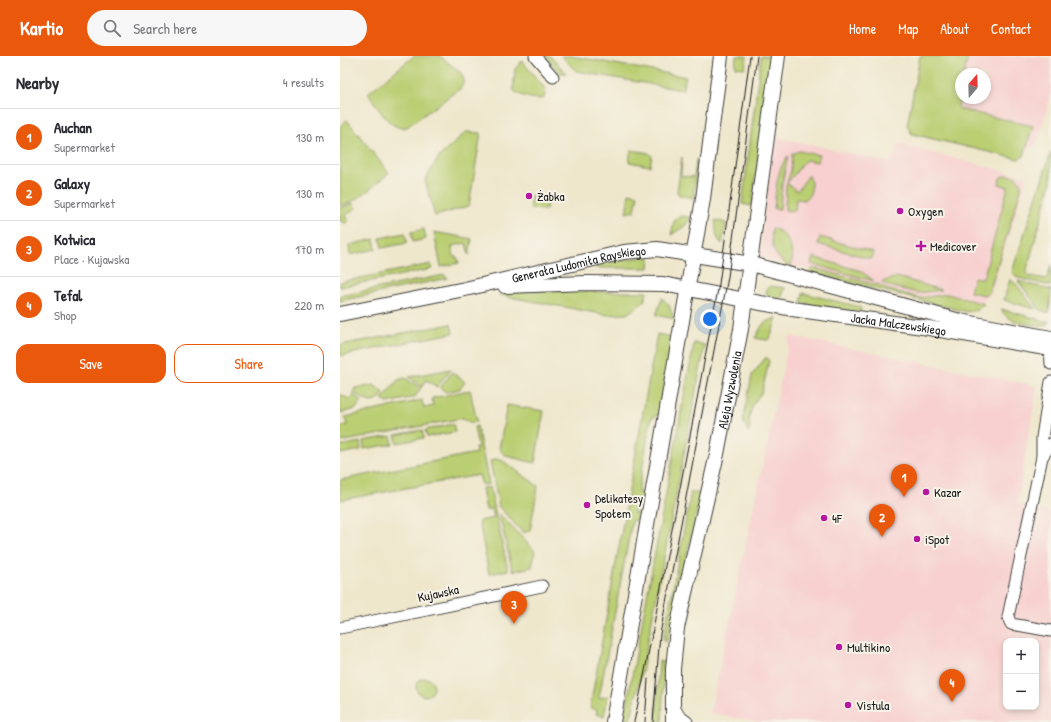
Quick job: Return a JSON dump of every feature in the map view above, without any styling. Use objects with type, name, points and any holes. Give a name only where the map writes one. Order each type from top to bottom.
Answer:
[{"type":"street","points":[[535,56],[553,77]]},
{"type":"street","points":[[613,722],[704,194],[721,56]]},
{"type":"street","name":"Aleja Wyzwolenia","points":[[673,722],[673,661],[678,621],[717,454],[746,301],[778,56]]},
{"type":"street","name":"Generała Ludomiła Rayskiego","points":[[340,314],[465,289],[639,250],[667,249],[694,254]]},
{"type":"street","points":[[694,254],[751,264]]},
{"type":"street","name":"Jacka Malczewskiego","points":[[751,264],[960,321],[1051,341]]},
{"type":"street","name":"Generała Ludomiła Rayskiego","points":[[465,289],[512,285],[602,283],[650,283],[688,288]]},
{"type":"street","points":[[688,288],[746,301]]},
{"type":"street","name":"Jacka Malczewskiego","points":[[746,301],[804,311],[954,332],[1051,341]]},
{"type":"street","points":[[1051,341],[1051,364]]},
{"type":"street","points":[[1051,382],[1042,437],[1042,458],[1008,617],[1011,624],[1051,631]]},
{"type":"street","points":[[1042,458],[1051,444]]},
{"type":"street","name":"Kujawska","points":[[340,628],[542,586]]},
{"type":"street","points":[[672,705],[677,714],[687,722]]},
{"type":"shaded area","points":[[920,56],[1033,56],[1051,59],[1051,94],[1037,144],[1020,153],[912,130]]},
{"type":"shaded area","points":[[772,136],[891,163],[898,144],[1027,177],[990,295],[969,309],[760,257]]},
{"type":"shaded area","points":[[790,336],[1037,386],[1017,504],[1051,512],[1051,722],[757,722],[710,713]]},
{"type":"green space","points":[[414,56],[440,56],[462,74],[464,81],[461,88],[407,127],[401,128],[395,126],[384,117],[368,93]]},
{"type":"green space","points":[[545,56],[550,56],[566,73],[560,73]]},
{"type":"green space","points":[[561,56],[571,56],[686,77],[682,90],[576,71]]},
{"type":"green space","points":[[736,56],[747,56],[745,68],[735,67]]},
{"type":"green space","points":[[761,56],[771,56],[752,206],[742,204]]},
{"type":"green space","points":[[920,56],[968,56],[965,68],[955,68],[955,104],[959,104],[958,109],[1033,126],[1024,156],[1018,159],[912,134],[907,126]]},
{"type":"green space","points":[[522,61],[546,90],[544,98],[537,99],[528,97],[513,90],[515,69]]},
{"type":"green space","points":[[347,120],[389,173],[352,202],[340,205],[340,126]]},
{"type":"green space","points":[[466,132],[481,133],[469,206],[435,216],[425,180],[439,157]]},
{"type":"green space","points":[[631,150],[649,153],[652,156],[650,166],[629,162]]},
{"type":"green space","points":[[799,151],[819,155],[817,162],[806,160],[787,183],[797,191],[809,175],[811,192],[805,200],[796,199],[795,211],[785,210],[786,186],[791,170],[792,154]]},
{"type":"green space","points":[[1051,152],[1051,182],[1026,273],[1028,276],[1047,279],[1051,265],[1051,286],[1018,278],[1012,272]]},
{"type":"green space","points":[[788,156],[782,184],[780,209],[774,209],[779,174]]},
{"type":"green space","points":[[682,157],[681,176],[694,177],[696,159],[698,159],[693,198],[679,195],[677,192]]},
{"type":"green space","points":[[1005,175],[1017,178],[1021,189],[989,293],[985,295],[970,292],[974,277],[983,279],[1008,187],[999,184],[1000,178]]},
{"type":"green space","points":[[629,193],[638,195],[635,211],[626,213]]},
{"type":"green space","points":[[532,194],[547,198],[546,210],[530,209]]},
{"type":"green space","points":[[353,203],[356,208],[345,216],[349,221],[346,223],[340,221],[340,208]]},
{"type":"green space","points":[[681,216],[691,217],[685,226],[671,235],[674,221]]},
{"type":"green space","points":[[715,220],[726,223],[722,244],[717,236]]},
{"type":"green space","points":[[772,228],[778,230],[789,243],[792,255],[791,267],[781,260],[774,251]]},
{"type":"green space","points":[[424,229],[426,239],[413,242],[411,232]]},
{"type":"green space","points":[[434,232],[472,239],[469,255],[466,243],[452,246],[454,257],[457,257],[459,263],[441,267]]},
{"type":"green space","points":[[405,233],[407,243],[382,248],[380,238]]},
{"type":"green space","points":[[820,237],[873,252],[871,259],[818,244]]},
{"type":"green space","points":[[374,239],[376,249],[350,255],[349,245]]},
{"type":"green space","points":[[650,257],[649,268],[596,268],[596,265]]},
{"type":"green space","points":[[813,257],[861,271],[874,281],[811,264]]},
{"type":"green space","points":[[431,264],[432,269],[340,287],[340,282]]},
{"type":"green space","points":[[813,268],[876,285],[878,284],[886,289],[920,298],[947,294],[984,304],[977,310],[967,312],[809,272]]},
{"type":"green space","points":[[444,275],[448,278],[340,301],[340,296]]},
{"type":"green space","points":[[897,277],[942,290],[918,293],[885,285],[882,282]]},
{"type":"green space","points":[[1010,279],[1016,284],[1035,309],[1004,300]]},
{"type":"green space","points":[[1018,281],[1051,290],[1049,313],[1040,310]]},
{"type":"green space","points":[[770,286],[785,288],[781,300],[767,296],[766,289]]},
{"type":"green space","points":[[537,291],[647,292],[644,302],[627,314],[607,315],[499,295],[499,293]]},
{"type":"green space","points":[[803,293],[860,307],[861,310],[859,312],[801,303]]},
{"type":"green space","points":[[662,298],[669,305],[674,319],[656,315]]},
{"type":"green space","points":[[1001,309],[1049,322],[1044,326],[1026,324],[1009,318]]},
{"type":"green space","points":[[777,317],[770,339],[766,340],[755,338],[763,324]]},
{"type":"green space","points":[[451,324],[453,333],[340,356],[340,345]]},
{"type":"green space","points":[[657,334],[673,337],[658,415],[651,418],[638,493],[646,491],[645,496],[636,499],[634,514],[642,512],[641,519],[632,521],[599,698],[608,696],[604,716],[596,714],[597,710],[590,708]]},
{"type":"green space","points":[[694,343],[705,345],[642,672],[630,720],[624,719]]},
{"type":"green space","points":[[766,357],[769,361],[762,392],[753,404],[749,418],[750,430],[748,432],[743,421],[752,375]]},
{"type":"green space","points":[[451,369],[437,387],[426,380],[422,387],[409,377]]},
{"type":"green space","points":[[452,372],[465,382],[460,389],[446,392],[440,388]]},
{"type":"green space","points":[[405,378],[421,388],[415,397],[387,403],[382,399],[398,380]]},
{"type":"green space","points":[[374,385],[384,393],[377,401],[370,402],[353,393],[355,388]]},
{"type":"green space","points":[[470,390],[477,422],[471,423],[463,418],[340,442],[340,427],[347,425],[345,417],[422,400],[424,408],[433,406],[432,398]]},
{"type":"green space","points":[[340,394],[349,399],[352,395],[361,400],[356,409],[340,413]]},
{"type":"green space","points":[[507,405],[544,411],[535,463],[506,456],[499,449]]},
{"type":"green space","points":[[453,424],[455,432],[427,437],[425,430]]},
{"type":"green space","points":[[477,426],[489,484],[482,485],[479,475],[340,500],[340,480],[476,453],[475,448],[478,447],[474,427]]},
{"type":"green space","points":[[422,430],[424,438],[397,443],[395,435]]},
{"type":"green space","points":[[391,436],[393,444],[364,449],[363,441]]},
{"type":"green space","points":[[360,442],[361,450],[340,454],[340,446]]},
{"type":"green space","points":[[496,459],[503,461],[538,486],[530,531],[523,533],[499,507],[490,461]]},
{"type":"green space","points":[[490,487],[508,570],[489,574],[479,521],[494,518],[492,509],[486,510],[482,488]]},
{"type":"green space","points":[[691,492],[701,494],[667,641],[663,641]]},
{"type":"green space","points":[[499,514],[535,551],[532,567],[514,571],[512,569]]},
{"type":"green space","points":[[659,661],[664,662],[662,722],[656,722]]},
{"type":"green space","points":[[425,678],[431,681],[434,687],[431,693],[425,696],[419,693],[416,687],[419,681]]},
{"type":"tram line","points":[[634,722],[719,284],[750,56]]},
{"type":"tram line","points":[[653,722],[660,634],[728,277],[757,56]]},
{"type":"tram line","points":[[645,722],[648,679]]},
{"type":"place","name":"Żabka","points":[[529,196]]},
{"type":"place","name":"Oxygen","points":[[900,211]]},
{"type":"place","name":"Medicover","points":[[921,246]]},
{"type":"place","name":"Kazar","points":[[926,492]]},
{"type":"place","name":"Auchan","points":[[904,497]]},
{"type":"place","name":"Delikatesy Społem","points":[[587,505]]},
{"type":"place","name":"4F","points":[[824,518]]},
{"type":"place","name":"Galaxy","points":[[882,537]]},
{"type":"place","name":"iSpot","points":[[917,539]]},
{"type":"place","name":"Kotwica","points":[[514,624]]},
{"type":"place","name":"Multikino","points":[[839,647]]},
{"type":"place","name":"Tefal","points":[[952,702]]},
{"type":"place","name":"Vistula","points":[[848,705]]}]
